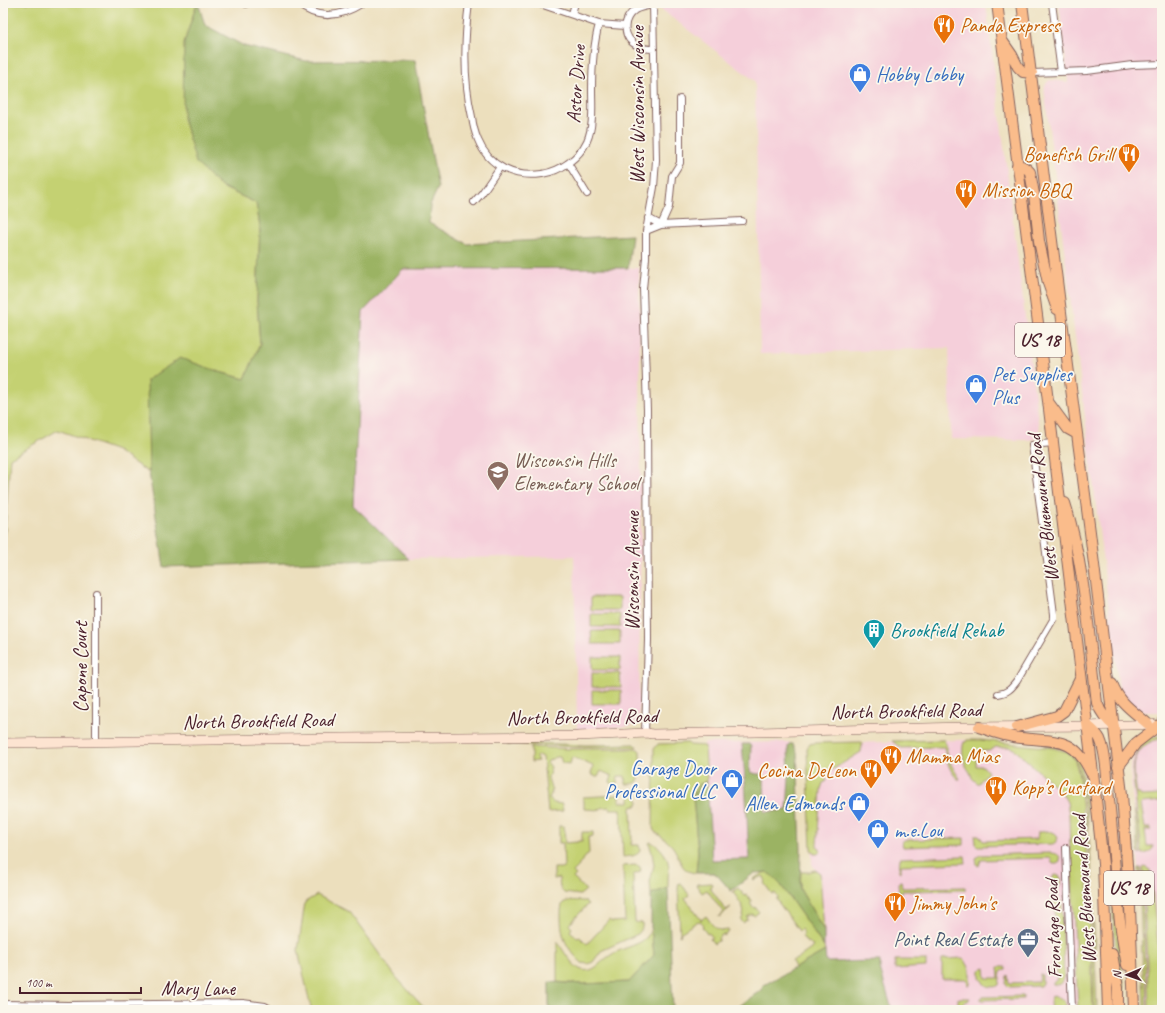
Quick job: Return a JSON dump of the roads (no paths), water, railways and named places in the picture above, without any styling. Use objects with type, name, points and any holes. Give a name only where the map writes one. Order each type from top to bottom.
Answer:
[{"type":"main road","name":"West Bluemound Road","points":[[997,3],[1088,726],[1103,864],[1108,1010]]},
{"type":"main road","name":"US 18","points":[[1022,3],[1114,726],[1127,860],[1134,1010]]},
{"type":"main road","points":[[1001,40],[1012,55],[1018,67],[1023,72],[1032,73]]},
{"type":"main road","points":[[1017,166],[1022,166],[1030,172],[1039,241],[1048,283],[1063,328]]},
{"type":"main road","points":[[1048,401],[1068,428],[1077,434]]},
{"type":"main road","points":[[1057,478],[1070,521],[1082,580],[1097,703],[1106,720],[1114,726]]},
{"type":"main road","points":[[1107,673],[1115,693],[1121,701],[1148,724]]},
{"type":"main road","points":[[1017,727],[1057,716],[1064,711],[1082,677]]},
{"type":"main road","points":[[1118,767],[1136,743],[1162,723]]},
{"type":"main road","points":[[1088,726],[1101,740],[1104,750],[1122,939],[1133,993]]},
{"type":"main road","points":[[979,727],[1006,736],[1047,740],[1073,747],[1080,754],[1087,765],[1094,781]]},
{"type":"main road","points":[[1106,926],[1116,973],[1118,1010]]},
{"type":"street","points":[[297,3],[310,11],[330,16],[347,12],[363,3]]},
{"type":"street","points":[[469,3],[464,58],[468,102],[475,131],[485,152],[492,161],[500,167],[510,172],[522,174],[535,175],[555,170],[568,163],[587,194]]},
{"type":"street","points":[[537,3],[599,24],[625,26]]},
{"type":"street","points":[[572,14],[575,3]]},
{"type":"street","points":[[1052,3],[1061,72]]},
{"type":"street","points":[[653,4],[636,9],[630,14],[625,26],[627,34],[635,45],[654,49]]},
{"type":"street","name":"West Wisconsin Avenue","points":[[644,278],[646,232],[654,187],[656,160],[653,4]]},
{"type":"street","name":"Astor Drive","points":[[568,163],[583,147],[591,124],[594,47],[599,24]]},
{"type":"street","points":[[1032,73],[1087,71],[1132,65],[1162,64]]},
{"type":"street","points":[[661,225],[669,207],[672,176],[680,163],[680,99]]},
{"type":"street","points":[[474,202],[500,167]]},
{"type":"street","points":[[648,218],[661,225]]},
{"type":"street","points":[[646,232],[661,225],[742,221]]},
{"type":"street","name":"Wisconsin Avenue","points":[[644,278],[648,632],[645,733]]},
{"type":"street","points":[[998,694],[1008,692],[1012,688],[1054,618],[1032,445],[1053,443]]},
{"type":"street","name":"Capone Court","points":[[96,593],[96,742]]},
{"type":"street","name":"North Brookfield Road","points":[[3,743],[572,736],[645,733],[674,734],[979,727],[1114,726],[1162,723]]},
{"type":"street","name":"Frontage Road","points":[[1066,848],[1072,1010]]},
{"type":"street","name":"Mary Lane","points":[[3,1004],[243,1003],[266,1006],[272,1010]]},
{"type":"place","name":"Panda Express","points":[[944,44]]},
{"type":"place","name":"Hobby Lobby","points":[[860,94]]},
{"type":"place","name":"Bonefish Grill","points":[[1129,174]]},
{"type":"place","name":"Mission BBQ","points":[[966,210]]},
{"type":"place","name":"Pet Supplies Plus","points":[[976,404]]},
{"type":"place","name":"Wisconsin Hills Elementary School","points":[[498,492]]},
{"type":"place","name":"Brookfield Rehab","points":[[874,650]]},
{"type":"place","name":"Mamma Mias","points":[[891,776]]},
{"type":"place","name":"Cocina DeLeon","points":[[871,790]]},
{"type":"place","name":"Garage Door Professional LLC","points":[[732,800]]},
{"type":"place","name":"Kopp's Custard","points":[[996,806]]},
{"type":"place","name":"Allen Edmonds","points":[[859,822]]},
{"type":"place","name":"m.e.Lou","points":[[878,850]]},
{"type":"place","name":"Jimmy John's","points":[[895,922]]},
{"type":"place","name":"Point Real Estate","points":[[1028,958]]}]
